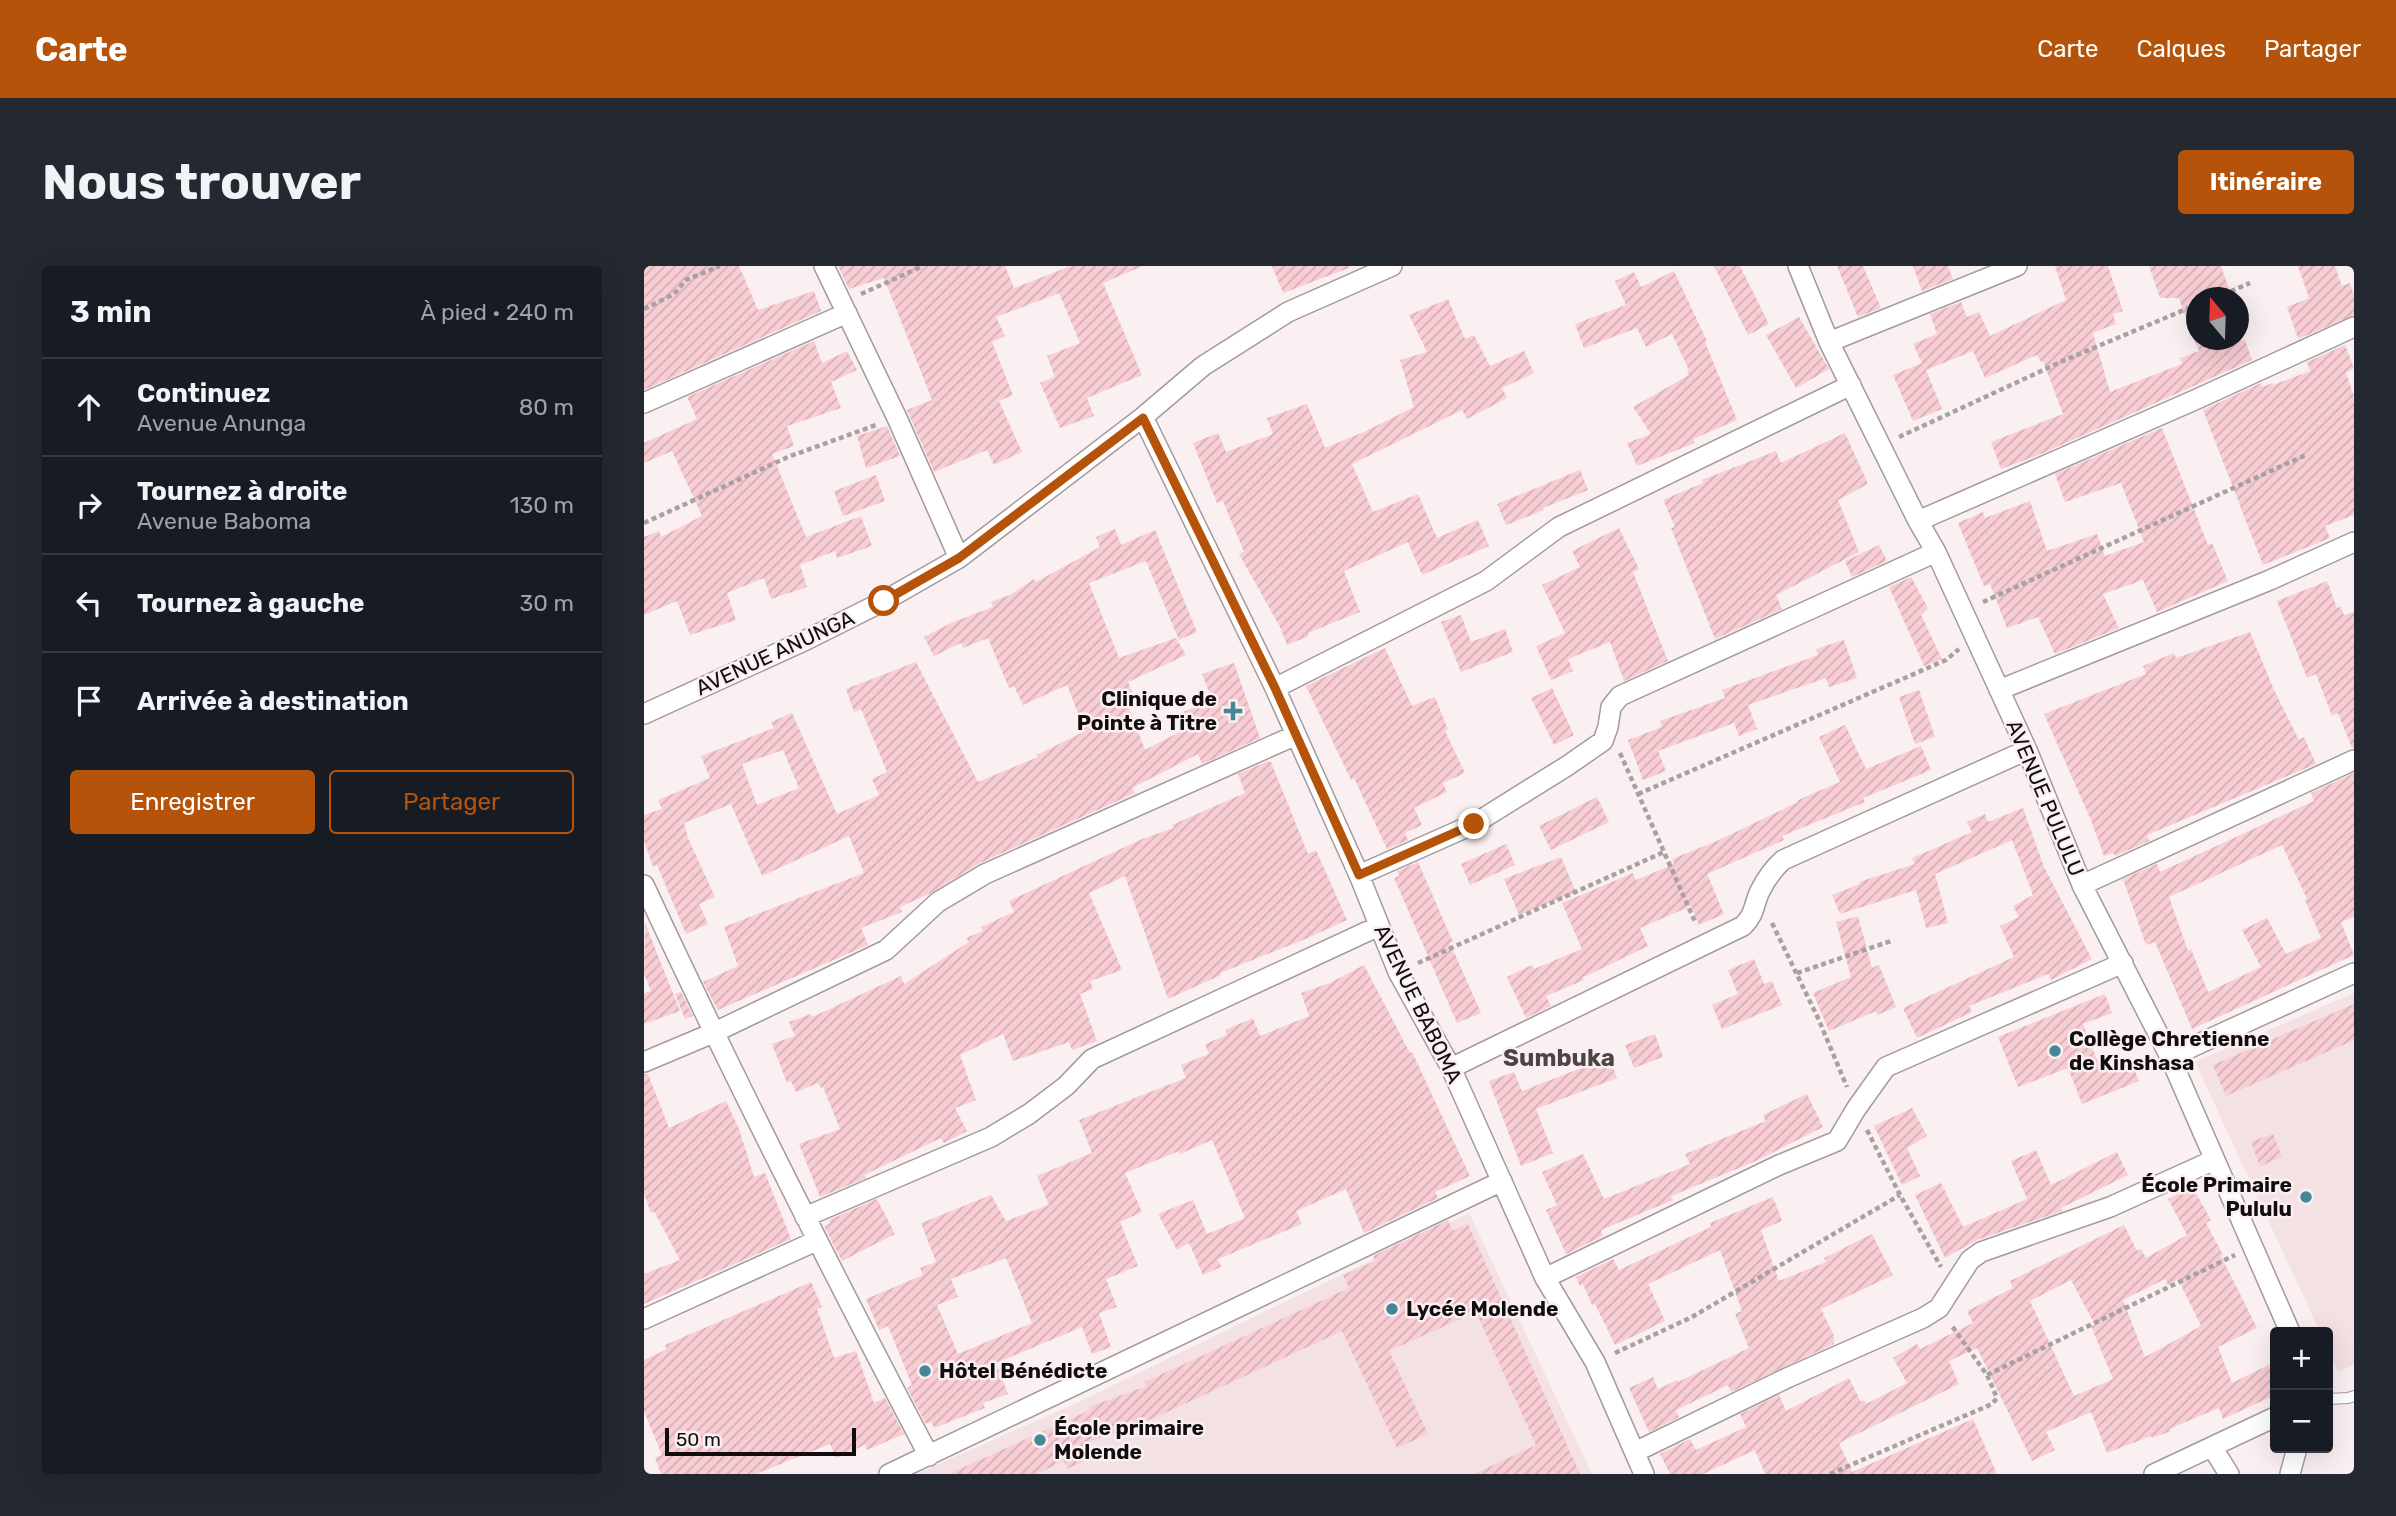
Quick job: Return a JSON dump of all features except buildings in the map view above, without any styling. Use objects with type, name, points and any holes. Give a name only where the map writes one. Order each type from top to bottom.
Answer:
[{"type":"street","points":[[824,266],[897,418],[959,558]]},
{"type":"street","name":"AVENUE ANUNGA","points":[[644,714],[806,640],[884,601],[959,558],[1143,418],[1203,366],[1288,312],[1392,266]]},
{"type":"street","name":"AVENUE PULULU","points":[[1798,266],[1829,342],[1936,552],[1975,637],[2082,885],[2170,1056],[2288,1327]]},
{"type":"street","points":[[1829,342],[2017,266]]},
{"type":"street","points":[[644,403],[844,307]]},
{"type":"street","points":[[1918,521],[2354,327]]},
{"type":"street","points":[[1275,688],[1486,581],[1559,527],[1851,385]]},
{"type":"street","name":"AVENUE BABOMA","points":[[1143,418],[1275,688],[1359,875],[1398,972],[1451,1068],[1545,1278],[1595,1362],[1644,1474]]},
{"type":"street","points":[[1999,690],[2270,580],[2354,542]]},
{"type":"street","points":[[1359,875],[1474,824],[1567,766],[1602,741],[1608,727],[1611,707],[1620,696],[1936,552]]},
{"type":"street","points":[[644,1062],[713,1033],[886,950],[938,902],[985,874],[1296,736]]},
{"type":"street","points":[[1451,1068],[1744,926],[1752,917],[1758,894],[1768,875],[1783,860],[2026,750]]},
{"type":"street","points":[[2082,885],[2354,760]]},
{"type":"street","points":[[644,885],[713,1033],[816,1241],[929,1456]]},
{"type":"street","points":[[805,1217],[991,1137],[1029,1114],[1066,1086],[1092,1059],[1379,926]]},
{"type":"street","points":[[1545,1278],[1779,1165],[1837,1141],[1886,1067],[2123,963]]},
{"type":"street","points":[[2170,1056],[2354,973]]},
{"type":"street","points":[[1635,1452],[1787,1378],[1923,1318],[1939,1308],[1970,1260],[1981,1252],[2110,1207],[2214,1160]]},
{"type":"street","points":[[889,1474],[1502,1181]]},
{"type":"street","points":[[644,1319],[816,1241]]},
{"type":"street","points":[[2154,1474],[2270,1419]]},
{"type":"street","points":[[2212,1447],[2229,1474]]},
{"type":"street","points":[[2290,1474],[2296,1453]]},
{"type":"lane","points":[[2333,1399],[2354,1396]]},
{"type":"path","points":[[644,309],[674,294],[686,280],[720,266]]},
{"type":"path","points":[[844,307],[923,266]]},
{"type":"path","points":[[2241,287],[2250,283]]},
{"type":"path","points":[[1882,445],[2065,360],[2186,309]]},
{"type":"path","points":[[644,523],[788,457],[897,418]]},
{"type":"path","points":[[1963,611],[2308,454]]},
{"type":"path","points":[[1638,794],[1946,660],[1975,637]]},
{"type":"path","points":[[1608,727],[1706,946]]},
{"type":"path","points":[[1398,972],[1664,852]]},
{"type":"path","points":[[1797,973],[1891,941]]},
{"type":"path","points":[[1595,1362],[1692,1317],[1900,1195]]},
{"type":"path","points":[[1987,1375],[2253,1247]]},
{"type":"path","points":[[1830,1474],[1992,1404],[1997,1398],[1987,1375],[1939,1308]]},
{"type":"shaded area","name":"École Primaire Pululu","points":[[2354,993],[2354,1365],[2338,1372],[2333,1361],[2333,1327],[2318,1327],[2195,1062]]},
{"type":"shaded area","name":"Lycée Molende","points":[[1469,1213],[1592,1474],[916,1474],[1070,1406]]},
{"type":"place","name":"Clinique de Pointe à Titre","points":[[1233,711]]},
{"type":"place","name":"Collège Chretienne de Kinshasa","points":[[2055,1051]]},
{"type":"place","name":"École Primaire Pululu","points":[[2306,1197]]},
{"type":"place","name":"Lycée Molende","points":[[1392,1309]]},
{"type":"place","name":"Hôtel Bénédicte","points":[[925,1371]]},
{"type":"place","name":"École primaire Molende","points":[[1040,1440]]},
{"type":"district","name":"Sumbuka","points":[[1559,1058]]},
{"type":"route","points":[[884,601],[959,558],[1143,418],[1275,688],[1359,875],[1474,824]]}]
